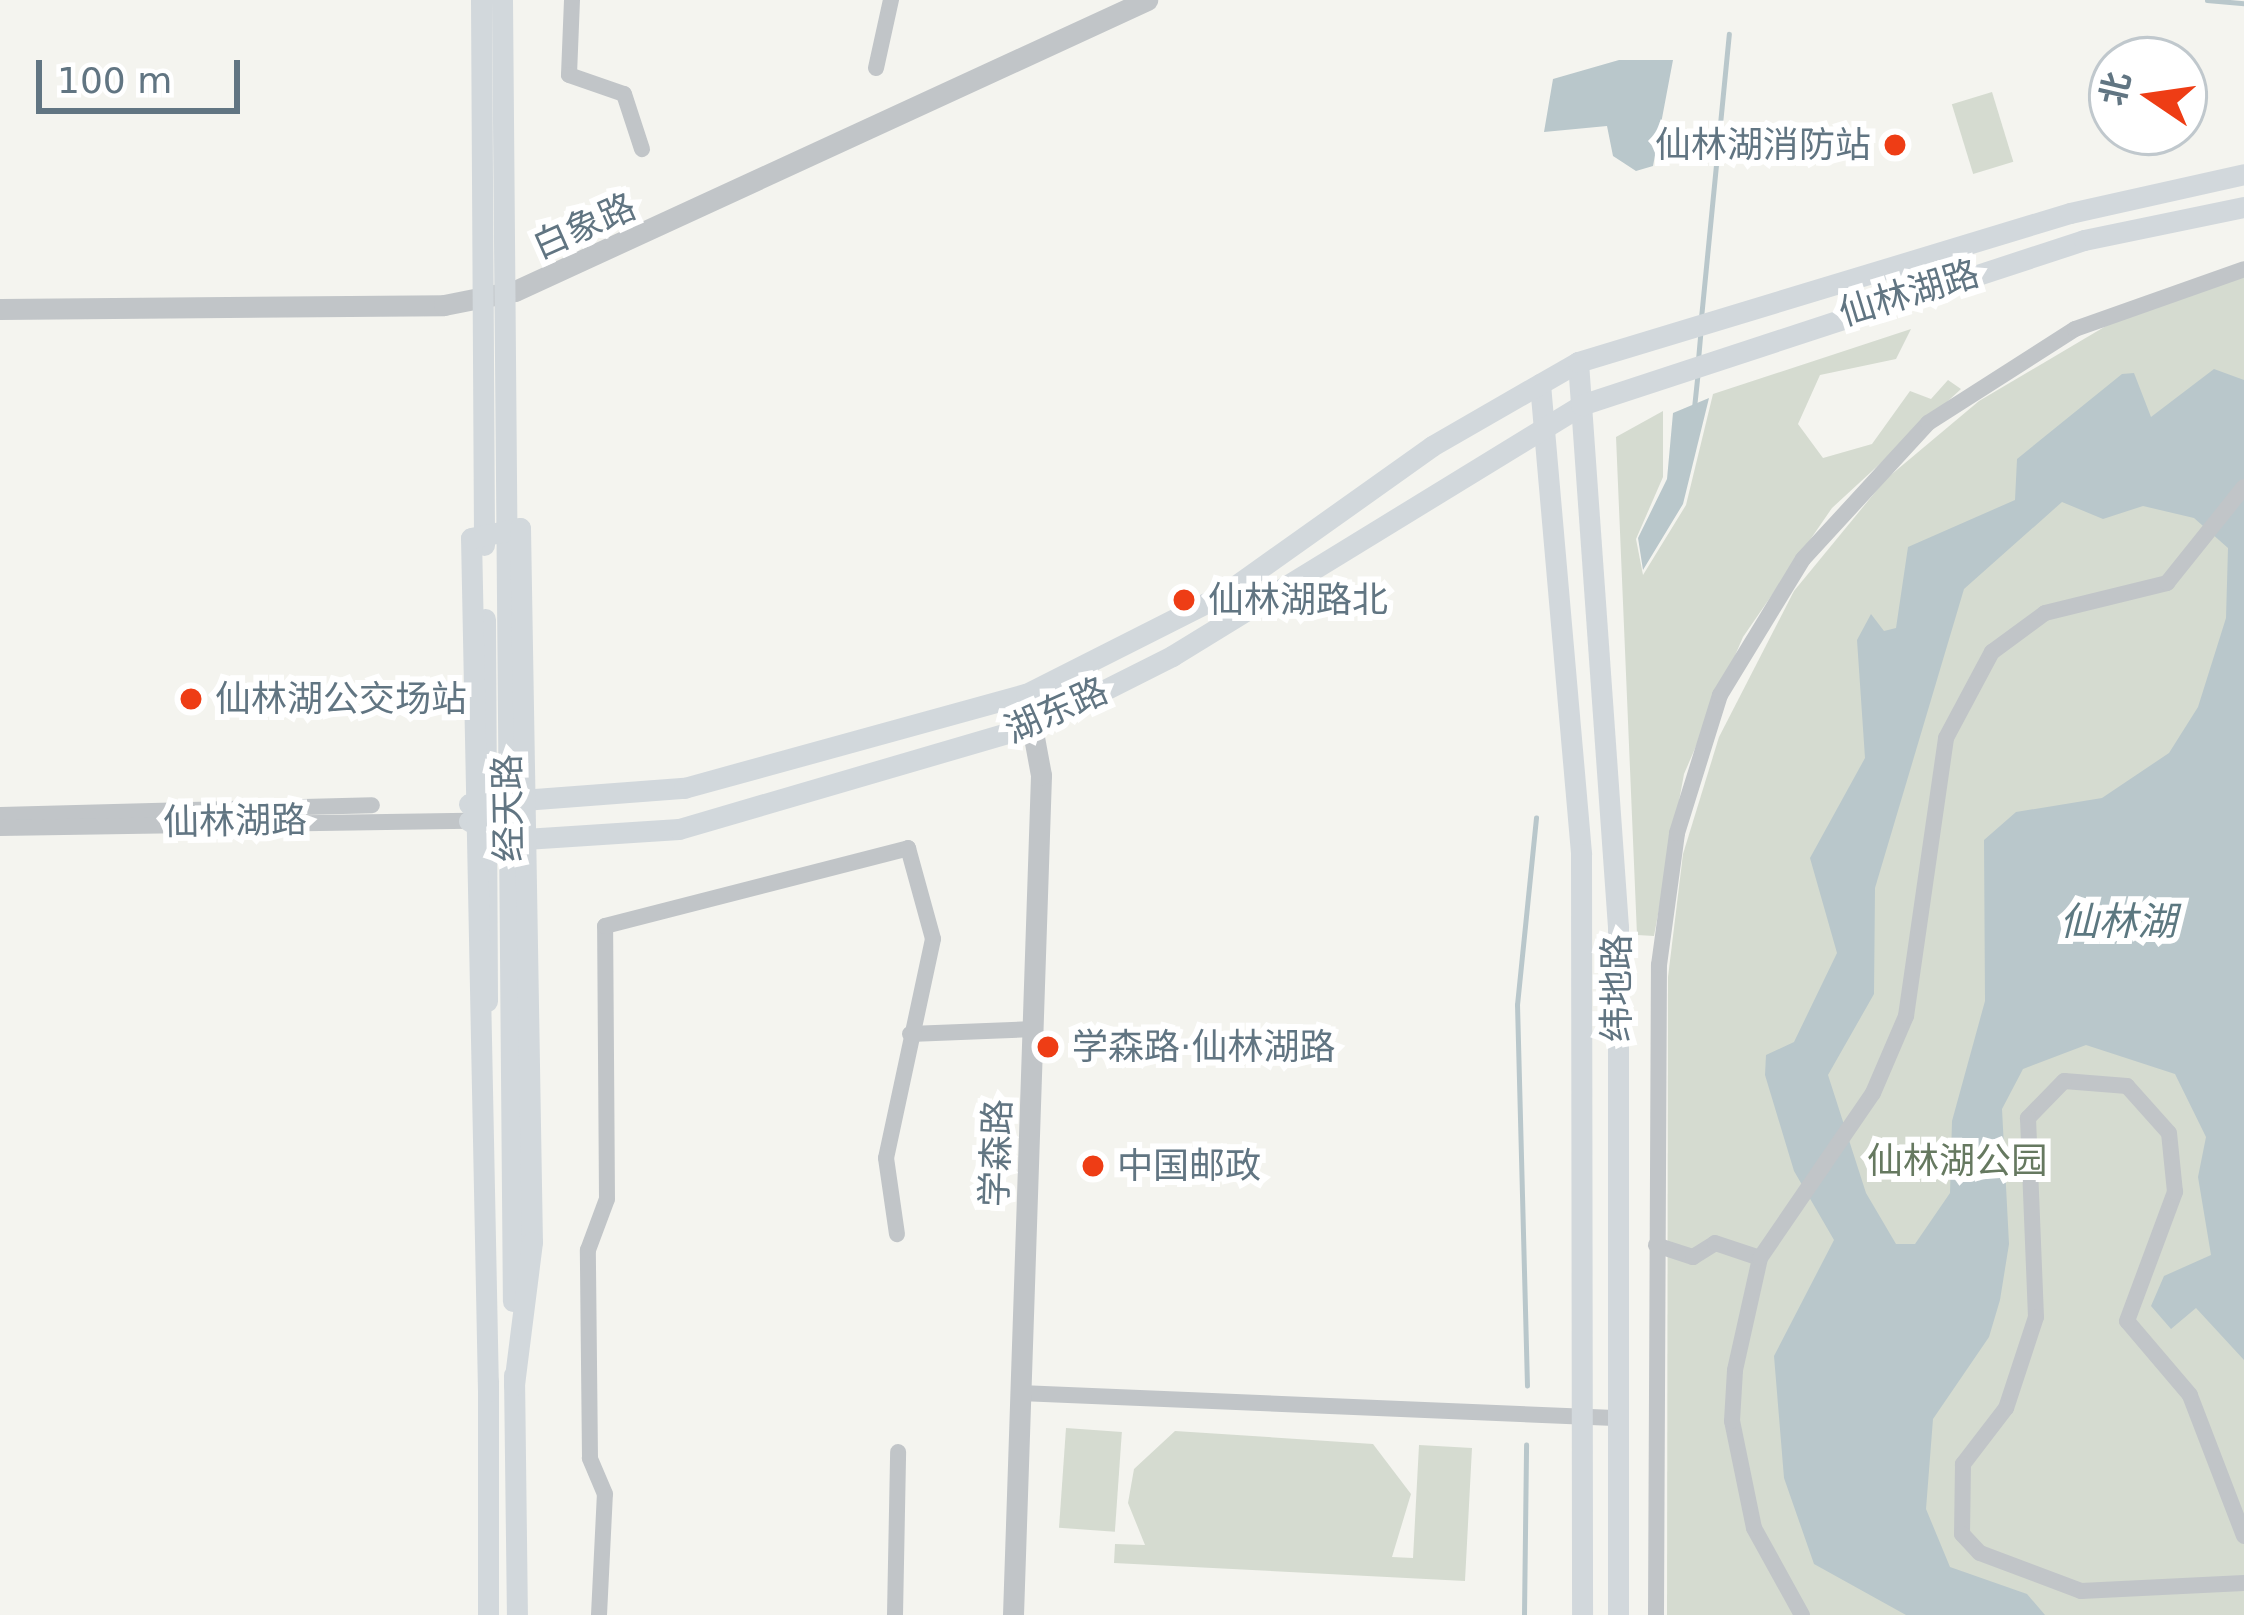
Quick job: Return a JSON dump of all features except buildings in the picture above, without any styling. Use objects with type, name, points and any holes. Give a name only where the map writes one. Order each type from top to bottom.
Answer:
[{"type":"main road","name":"经天路","points":[[481,0],[491,193],[498,958],[518,1615]]},
{"type":"main road","points":[[481,0],[470,302],[470,507],[518,495],[503,0]]},
{"type":"main road","name":"经天路","points":[[491,193],[503,0]]},
{"type":"main road","name":"仙林湖路","points":[[1579,362],[1724,313],[2244,174]]},
{"type":"main road","name":"仙林湖路","points":[[1581,405],[1667,370],[2084,240],[2244,207]]},
{"type":"main road","name":"湖东路","points":[[469,813],[768,770],[1026,694],[1224,595],[1432,446],[1579,362]]},
{"type":"main road","name":"纬地路","points":[[1579,362],[1618,927],[1614,1418],[1618,1615]]},
{"type":"main road","name":"纬地路","points":[[1540,384],[1580,854],[1582,1615]]},
{"type":"main road","name":"湖东路","points":[[469,813],[525,839],[679,829],[1037,724],[1172,656],[1543,424],[1581,405]]},
{"type":"main road","points":[[495,500],[496,533]]},
{"type":"main road","points":[[488,1390],[469,813],[471,538],[520,528],[532,1242],[514,1385]]},
{"type":"main road","name":"经天路","points":[[488,1615],[498,958]]},
{"type":"street","points":[[572,0],[569,75],[624,94],[642,149]]},
{"type":"street","points":[[876,68],[891,0]]},
{"type":"street","name":"白象路","points":[[0,309],[470,302],[515,291],[1147,0]]},
{"type":"street","points":[[1656,1615],[1656,1245],[1664,898],[1696,757],[1761,622],[1843,511],[1928,423],[2075,329],[2244,269]]},
{"type":"street","points":[[1802,1615],[1767,1564],[1732,1421],[1760,1258],[1797,1195],[1854,1120],[1906,1016],[1934,776],[1972,682],[2045,614],[2167,583],[2197,556],[2244,487]]},
{"type":"street","name":"学森路","points":[[1013,1615],[1033,1029],[1037,724],[1026,694]]},
{"type":"street","name":"仙林湖路","points":[[0,815],[469,813]]},
{"type":"street","name":"仙林湖路","points":[[0,828],[469,813]]},
{"type":"street","points":[[599,1615],[605,1494],[590,1458],[588,1241],[607,1199],[605,926],[908,848],[933,939],[886,1158],[897,1234]]},
{"type":"street","points":[[910,1034],[1033,1029]]},
{"type":"street","points":[[2244,1537],[2190,1395],[2127,1321],[2175,1192],[2170,1133],[2127,1086],[2064,1081],[2032,1108],[2024,1138],[2038,1293],[2030,1345],[2006,1408],[1969,1451],[1955,1502],[1980,1553],[2097,1593],[2244,1582]]},
{"type":"street","points":[[1656,1245],[1693,1257],[1715,1243],[1760,1258]]},
{"type":"street","points":[[1020,1393],[1614,1418]]},
{"type":"street","points":[[896,1615],[898,1452]]},
{"type":"street","points":[[2096,1615],[2097,1593]]},
{"type":"green space","points":[[1992,92],[2013,162],[1973,174],[1952,104]]},
{"type":"green space","name":"仙林湖公园","points":[[2244,276],[2244,1615],[1667,1615],[1668,977],[1683,854],[1719,737],[1794,591],[1886,479],[1979,401],[2111,323]]},
{"type":"green space","points":[[1911,329],[1896,359],[1820,375],[1798,424],[1823,458],[1872,444],[1910,391],[1931,399],[1948,380],[1961,389],[1832,508],[1743,637],[1684,774],[1654,936],[1637,935],[1616,437],[1663,411],[1663,477],[1636,539],[1643,575],[1686,505],[1713,394]]},
{"type":"green space","points":[[1066,1428],[1122,1432],[1115,1532],[1059,1528]]},
{"type":"green space","points":[[1175,1431],[1373,1444],[1411,1494],[1392,1557],[1413,1558],[1419,1445],[1472,1448],[1465,1581],[1114,1563],[1115,1544],[1145,1545],[1128,1503],[1134,1469]]},
{"type":"water","points":[[1619,60],[1673,60],[1653,166],[1636,171],[1613,156],[1607,126],[1544,132],[1553,79]]},
{"type":"water","name":"仙林湖","points":[[2214,369],[2244,380],[2244,1360],[2196,1308],[2171,1329],[2151,1306],[2164,1276],[2211,1255],[2198,1177],[2206,1137],[2175,1074],[2086,1045],[2023,1069],[2002,1109],[2009,1244],[2000,1300],[1989,1337],[1933,1419],[1926,1509],[1950,1567],[2027,1594],[2045,1615],[1906,1615],[1814,1564],[1784,1478],[1774,1356],[1834,1240],[1794,1171],[1765,1075],[1766,1055],[1794,1042],[1837,953],[1810,858],[1865,758],[1857,640],[1871,614],[1884,631],[1896,628],[1908,547],[2015,500],[2017,459],[2122,374],[2134,373],[2151,417]],"holes":[[[2062,502],[2103,519],[2143,506],[2194,518],[2228,548],[2226,618],[2198,707],[2169,753],[2102,798],[2016,812],[1984,840],[1985,1001],[1952,1121],[1950,1193],[1915,1244],[1896,1244],[1866,1193],[1828,1075],[1874,994],[1875,888],[1964,589]]]},
{"type":"water","points":[[1709,398],[1683,504],[1643,570],[1638,538],[1667,479],[1673,413]]},
{"type":"waterway","points":[[2207,0],[2244,3]]},
{"type":"waterway","points":[[1701,318],[1729,34]]},
{"type":"waterway","points":[[1698,360],[1700,336]]},
{"type":"waterway","points":[[1694,408],[1697,377]]},
{"type":"waterway","points":[[1527,1386],[1517,1005],[1536,818]]},
{"type":"waterway","points":[[1524,1615],[1526,1445]]},
{"type":"place","name":"仙林湖消防站","points":[[1895,145]]},
{"type":"place","name":"仙林湖路北","points":[[1184,600]]},
{"type":"place","name":"仙林湖公交场站","points":[[191,699]]},
{"type":"place","name":"学森路·仙林湖路","points":[[1048,1047]]},
{"type":"place","name":"中国邮政","points":[[1093,1166]]}]
